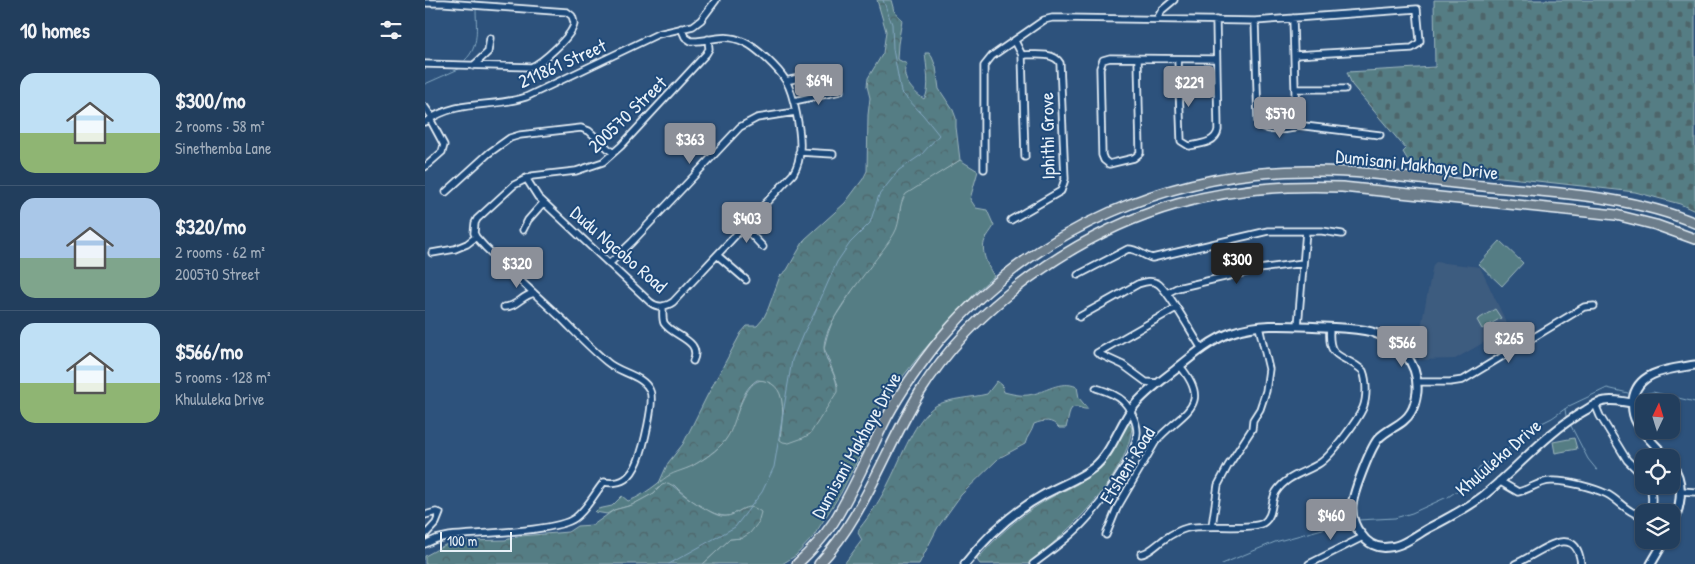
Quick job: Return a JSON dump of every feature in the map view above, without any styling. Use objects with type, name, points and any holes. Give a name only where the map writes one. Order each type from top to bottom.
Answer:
[{"type":"main road","name":"Dumisani Makhaye Drive","points":[[797,564],[832,525],[897,400],[943,337],[979,300],[1025,262],[1073,230],[1127,204],[1155,194],[1213,180],[1262,173],[1317,171],[1611,200],[1655,209],[1695,223]]},
{"type":"main road","name":"Dumisani Makhaye Drive","points":[[819,564],[845,532],[862,504],[921,390],[940,364],[969,331],[997,303],[1062,255],[1109,229],[1151,212],[1191,200],[1237,191],[1297,185],[1342,186],[1610,214],[1656,225],[1695,239]]},
{"type":"street","name":"211861 Street","points":[[429,119],[461,106],[513,101],[526,97],[658,34],[689,27],[697,23],[716,0]]},
{"type":"street","points":[[1157,19],[1159,14],[1174,0]]},
{"type":"street","points":[[425,3],[562,11],[571,14],[574,21],[572,29],[565,38],[534,66],[515,68],[425,64]]},
{"type":"street","points":[[984,169],[984,66],[992,56],[1038,24],[1052,18],[1255,21],[1417,9],[1420,40],[1418,44],[1411,48],[1295,55]]},
{"type":"street","points":[[1293,18],[1296,125]]},
{"type":"street","points":[[1178,60],[1181,141],[1189,146],[1211,141],[1217,136],[1218,130],[1215,59],[1216,20]]},
{"type":"street","points":[[1255,21],[1258,122],[1260,126],[1270,129],[1288,129],[1294,128],[1296,125],[1380,135]]},
{"type":"street","name":"Dudu Ngcobo Road","points":[[526,178],[543,203],[650,302],[657,306],[663,306],[673,302],[793,174],[798,162],[799,152],[799,132],[794,101],[787,81],[764,57],[747,44],[727,38],[691,41],[685,37],[681,28]]},
{"type":"street","points":[[473,66],[488,52],[490,38]]},
{"type":"street","name":"200570 Street","points":[[476,237],[474,227],[477,218],[514,185],[526,178],[588,168],[603,162],[706,54],[709,49],[708,39]]},
{"type":"street","points":[[1015,41],[1022,55],[1025,157]]},
{"type":"street","name":"Iphithi Grove","points":[[1011,220],[1061,191],[1065,179],[1060,63],[1051,56],[1022,55]]},
{"type":"street","points":[[1138,58],[1140,153],[1134,158],[1113,164],[1106,162],[1102,155],[1100,68],[1102,62],[1106,58],[1138,58],[1178,60],[1215,59]]},
{"type":"street","points":[[787,81],[833,70]]},
{"type":"street","points":[[1296,89],[1345,89]]},
{"type":"street","points":[[794,101],[840,91]]},
{"type":"street","points":[[425,107],[429,119],[445,145],[441,152],[425,167]]},
{"type":"street","points":[[609,264],[740,127],[757,118],[795,112]]},
{"type":"street","points":[[446,192],[503,142],[520,134],[581,128],[589,131],[613,153]]},
{"type":"street","points":[[799,152],[833,154]]},
{"type":"street","name":"Dudu Ngcobo Road","points":[[523,230],[528,220],[543,203]]},
{"type":"street","points":[[744,227],[763,247]]},
{"type":"street","points":[[1078,274],[1128,249],[1137,250],[1148,257],[1157,257],[1263,232],[1306,230],[1343,234]]},
{"type":"street","points":[[1298,326],[1306,230]]},
{"type":"street","points":[[425,544],[450,536],[559,525],[574,519],[583,512],[604,482],[616,484],[624,480],[635,468],[640,456],[652,399],[651,392],[643,382],[608,364],[476,237],[467,244],[455,249],[432,253]]},
{"type":"street","points":[[717,255],[746,280]]},
{"type":"street","points":[[1167,293],[1177,288],[1259,269],[1303,263]]},
{"type":"street","points":[[1079,317],[1146,281],[1158,284],[1167,293],[1202,349]]},
{"type":"street","points":[[504,307],[513,306],[527,295],[533,293]]},
{"type":"street","points":[[663,306],[663,320],[665,323],[673,333],[681,336],[695,347],[696,352],[693,361]]},
{"type":"street","points":[[1417,382],[1444,383],[1463,380],[1584,307],[1594,306]]},
{"type":"street","points":[[1158,384],[1146,382],[1120,363],[1097,353],[1176,308]]},
{"type":"street","points":[[965,564],[988,537],[1017,512],[1037,498],[1094,467],[1107,452],[1130,412],[1141,398],[1202,349],[1219,338],[1233,332],[1276,325],[1366,331],[1389,340],[1407,355],[1415,372],[1417,382],[1416,402],[1413,410],[1404,422],[1377,440],[1355,493],[1352,516],[1363,537],[1309,564]]},
{"type":"street","points":[[1213,526],[1218,485],[1252,428],[1253,420],[1260,409],[1266,390],[1269,369],[1259,327]]},
{"type":"street","points":[[1141,554],[1146,553],[1154,546],[1186,529],[1213,526],[1253,526],[1264,522],[1269,516],[1276,492],[1295,474],[1325,459],[1363,409],[1365,391],[1364,374],[1360,368],[1337,355],[1331,348],[1330,328]]},
{"type":"street","points":[[1659,449],[1636,422],[1632,402],[1635,390],[1649,376],[1664,370],[1695,365]]},
{"type":"street","name":"Etsheni Road","points":[[1106,535],[1117,508],[1156,441],[1194,402],[1195,391],[1191,379],[1180,366]]},
{"type":"street","points":[[1033,564],[1081,525],[1110,488],[1135,443],[1137,427],[1130,412],[1121,400],[1096,388]]},
{"type":"street","name":"Khululeka Drive","points":[[1363,537],[1377,546],[1384,548],[1394,546],[1465,508],[1499,482],[1555,430],[1595,404],[1612,400],[1632,402]]},
{"type":"street","points":[[1595,404],[1600,416],[1627,460],[1635,468]]},
{"type":"street","points":[[1499,482],[1518,492],[1544,482],[1558,481],[1569,483],[1606,494],[1635,513]]},
{"type":"street","points":[[1679,504],[1680,487]]},
{"type":"street","points":[[1681,491],[1695,492]]},
{"type":"street","points":[[425,515],[436,512],[440,513],[436,523],[425,535]]},
{"type":"street","points":[[1515,564],[1542,548],[1561,542],[1575,546],[1579,553],[1581,564]]},
{"type":"street","points":[[1651,564],[1660,549]]},
{"type":"shaded area","points":[[1436,262],[1480,267],[1509,328],[1455,359],[1419,360],[1417,348],[1433,265]]},
{"type":"green space","points":[[877,0],[891,0],[894,11],[902,20],[897,59],[907,64],[905,74],[908,84],[924,99],[928,84],[925,53],[929,53],[932,57],[936,67],[939,89],[956,118],[960,160],[906,194],[901,203],[898,224],[894,234],[832,321],[824,348],[836,381],[837,392],[810,434],[789,443],[780,440],[783,411],[780,393],[768,382],[757,380],[745,393],[732,429],[722,444],[698,463],[670,475],[659,483],[668,463],[683,444],[741,333],[747,326],[757,326],[763,319],[780,276],[787,270],[805,239],[845,203],[867,171],[870,98],[867,86],[868,78],[883,53],[886,31]]},
{"type":"green space","points":[[1434,0],[1695,0],[1695,211],[1680,204],[1635,192],[1412,167],[1403,152],[1406,149],[1352,85],[1347,72],[1435,67]]},
{"type":"green space","points":[[960,160],[978,171],[970,199],[976,208],[987,210],[994,226],[985,240],[983,249],[987,264],[994,276],[978,290],[923,351],[881,404],[869,437],[841,493],[813,537],[795,556],[782,564],[703,564],[730,539],[742,538],[745,508],[732,515],[722,516],[707,510],[691,500],[674,485],[658,488],[654,493],[632,505],[607,514],[595,512],[598,509],[612,506],[622,496],[628,501],[636,498],[667,475],[692,466],[715,451],[727,436],[742,400],[755,382],[764,380],[774,385],[781,396],[783,411],[780,440],[838,385],[824,348],[833,320],[899,219],[901,202],[906,193]]},
{"type":"green space","points":[[1500,241],[1523,263],[1502,286],[1479,264]]},
{"type":"green space","points":[[1495,309],[1501,318],[1482,329],[1477,320]]},
{"type":"green space","points":[[997,381],[1002,385],[1004,392],[1022,395],[1034,394],[1059,385],[1071,385],[1077,387],[1079,398],[1088,409],[1072,408],[1066,428],[1059,428],[1054,423],[1048,421],[1034,424],[1025,444],[999,458],[961,495],[938,527],[919,564],[844,564],[862,540],[858,533],[859,529],[883,493],[909,439],[922,419],[937,405],[955,399],[987,394]]},
{"type":"green space","points":[[1129,423],[1132,428],[1127,448],[1107,486],[1093,504],[1061,536],[1029,564],[980,564],[977,560],[1014,523],[1040,504],[1081,482],[1093,473],[1104,462]]},
{"type":"green space","points":[[1574,438],[1577,449],[1555,453],[1553,442]]},
{"type":"green space","points":[[668,483],[697,504],[717,515],[727,516],[745,508],[755,508],[761,512],[758,523],[750,533],[742,538],[730,539],[703,564],[425,564],[425,556],[445,545],[467,541],[505,540],[521,536],[568,532],[577,526],[593,525],[614,510],[632,505]]},
{"type":"waterway","points":[[669,564],[735,527],[762,492],[774,467],[792,360],[837,262],[850,243],[870,223],[879,195],[899,170],[921,155],[939,135],[901,92],[893,49],[892,24],[883,0]]},
{"type":"waterway","points":[[465,60],[470,55],[475,43],[476,8]]},
{"type":"waterway","points":[[425,84],[461,68]]},
{"type":"waterway","points":[[1448,497],[1470,482],[1480,467],[1510,448],[1526,431],[1552,418],[1569,406],[1607,388],[1628,393]]},
{"type":"waterway","points":[[1643,394],[1653,392],[1661,394]]},
{"type":"waterway","points":[[1680,398],[1695,402]]},
{"type":"waterway","points":[[1565,409],[1566,416]]},
{"type":"waterway","points":[[1570,424],[1588,459],[1597,470]]},
{"type":"waterway","points":[[1358,520],[1395,518],[1412,513],[1445,498]]},
{"type":"waterway","points":[[1222,564],[1275,542],[1348,522]]}]
